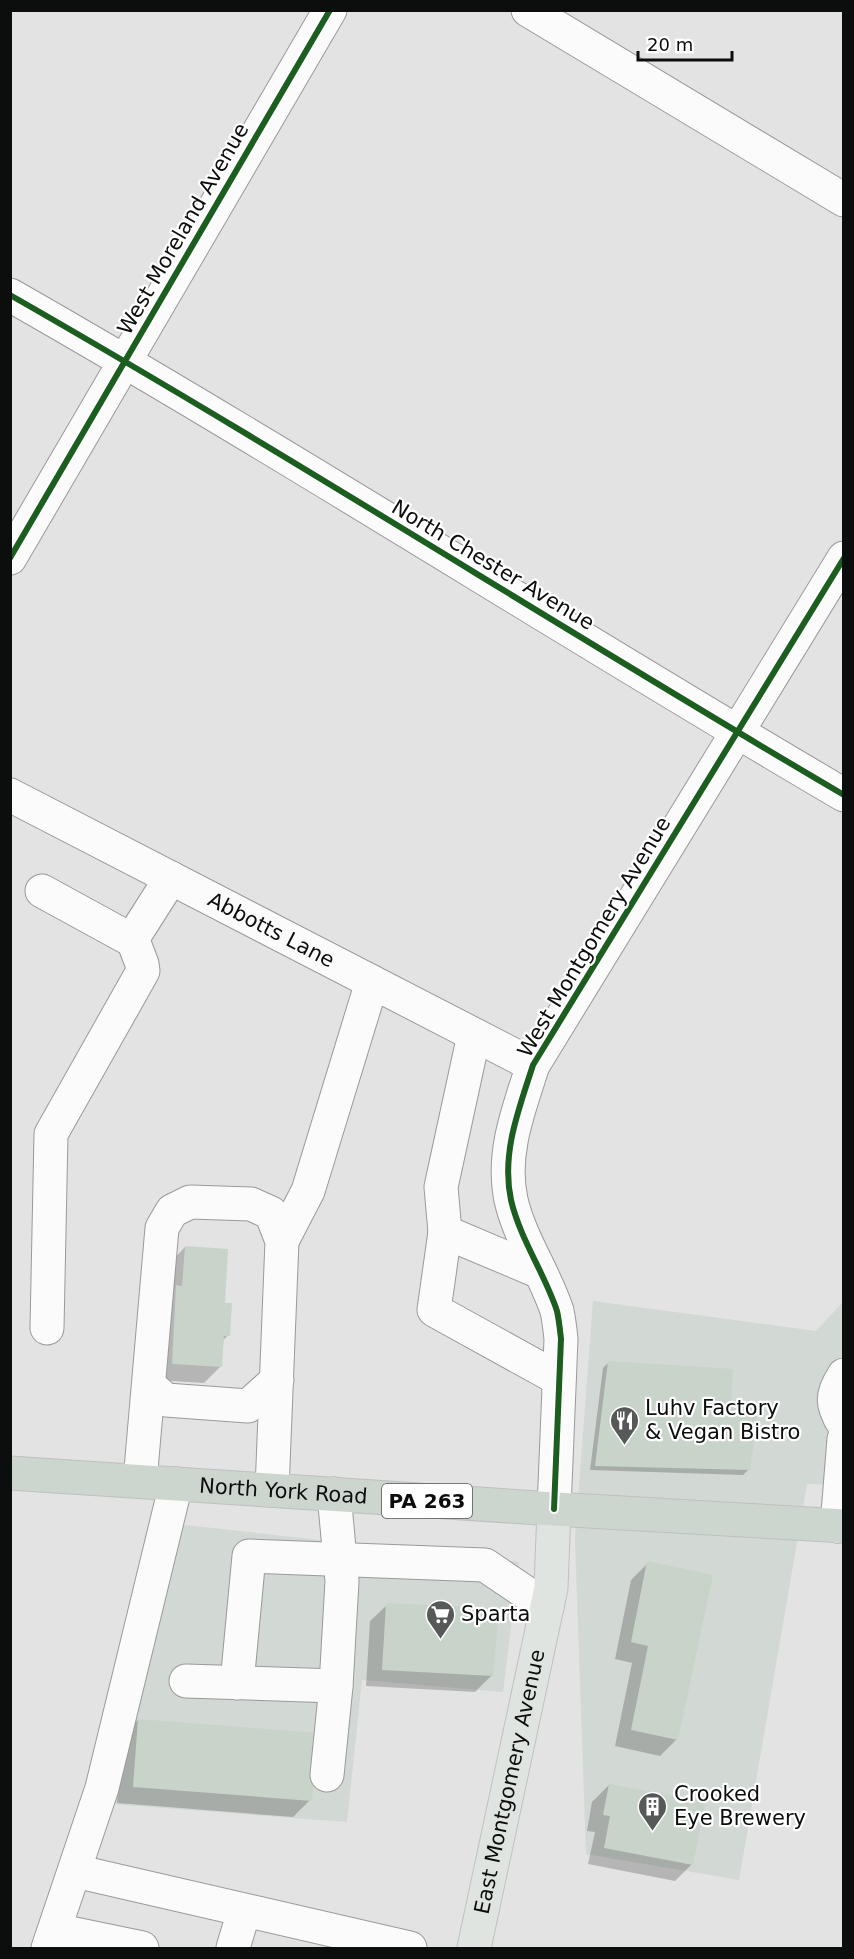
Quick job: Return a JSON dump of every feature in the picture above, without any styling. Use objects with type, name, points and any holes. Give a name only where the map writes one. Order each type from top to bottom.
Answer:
[{"type":"highway","name":"North York Road","points":[[10,1473],[840,1526]]},
{"type":"main road","name":"East Montgomery Avenue","points":[[474,1948],[551,1588],[554,1509]]},
{"type":"street","name":"West Moreland Avenue","points":[[10,558],[330,10]]},
{"type":"street","points":[[528,10],[843,200]]},
{"type":"street","name":"North Chester Avenue","points":[[10,295],[126,361],[737,733],[843,795]]},
{"type":"street","name":"West Montgomery Avenue","points":[[554,1509],[561,1339],[557,1313],[511,1202],[508,1180],[513,1125],[533,1065],[843,558]]},
{"type":"street","name":"Abbotts Lane","points":[[10,795],[533,1065]]},
{"type":"street","points":[[42,891],[126,937],[136,933],[171,878]]},
{"type":"street","points":[[46,1328],[51,1134],[143,971],[131,935]]},
{"type":"street","points":[[282,1241],[308,1191],[372,982]]},
{"type":"street","points":[[474,1035],[441,1187],[446,1232],[434,1310],[559,1378]]},
{"type":"street","points":[[140,1481],[162,1228],[172,1211],[190,1202],[250,1204],[271,1213],[282,1241],[272,1490]]},
{"type":"street","points":[[446,1232],[540,1272]]},
{"type":"street","points":[[843,1375],[834,1389],[834,1409],[843,1425]]},
{"type":"street","points":[[148,1385],[166,1400],[248,1406],[277,1380]]},
{"type":"street","points":[[840,1526],[843,1439]]},
{"type":"street","points":[[142,1948],[51,1939],[102,1788],[176,1484]]},
{"type":"street","points":[[327,1775],[336,1686],[342,1581],[334,1494]]},
{"type":"street","points":[[237,1683],[249,1556],[485,1565],[547,1607]]},
{"type":"street","points":[[186,1681],[336,1686]]},
{"type":"street","points":[[75,1871],[410,1948]]},
{"type":"street","points":[[234,1948],[244,1911]]},
{"type":"shaded area","points":[[593,1301],[816,1331],[843,1302],[843,1485],[807,1484],[739,1880],[586,1854],[575,1538]]},
{"type":"shaded area","points":[[176,1524],[519,1562],[503,1692],[362,1680],[347,1822],[112,1804]]},
{"type":"building","points":[[185,1246],[228,1249],[225,1303],[232,1303],[230,1336],[224,1336],[222,1367],[172,1364],[176,1285],[182,1286]]},
{"type":"building","points":[[608,1361],[733,1369],[731,1403],[759,1404],[750,1470],[595,1466]]},
{"type":"building","points":[[647,1561],[713,1575],[678,1740],[631,1730],[648,1646],[631,1642]]},
{"type":"building","name":"Sparta","points":[[386,1603],[499,1608],[493,1676],[382,1670]]},
{"type":"building","points":[[138,1719],[317,1733],[312,1801],[133,1787]]},
{"type":"building","name":"Crooked Eye Brewery","points":[[609,1784],[705,1802],[693,1865],[604,1848],[610,1816],[603,1815]]},
{"type":"cycle path","points":[[10,558],[330,10]]},
{"type":"cycle path","points":[[10,295],[220,418],[844,795]]},
{"type":"cycle path","points":[[554,1509],[561,1339],[557,1311],[552,1297],[526,1243],[511,1200],[508,1165],[513,1131],[522,1098],[533,1065],[844,558]]},
{"type":"place","name":"Luhv Factory & Vegan Bistro","points":[[624,1446]]},
{"type":"place","name":"Sparta","points":[[440,1640]]},
{"type":"place","name":"Crooked Eye Brewery","points":[[653,1832]]}]
